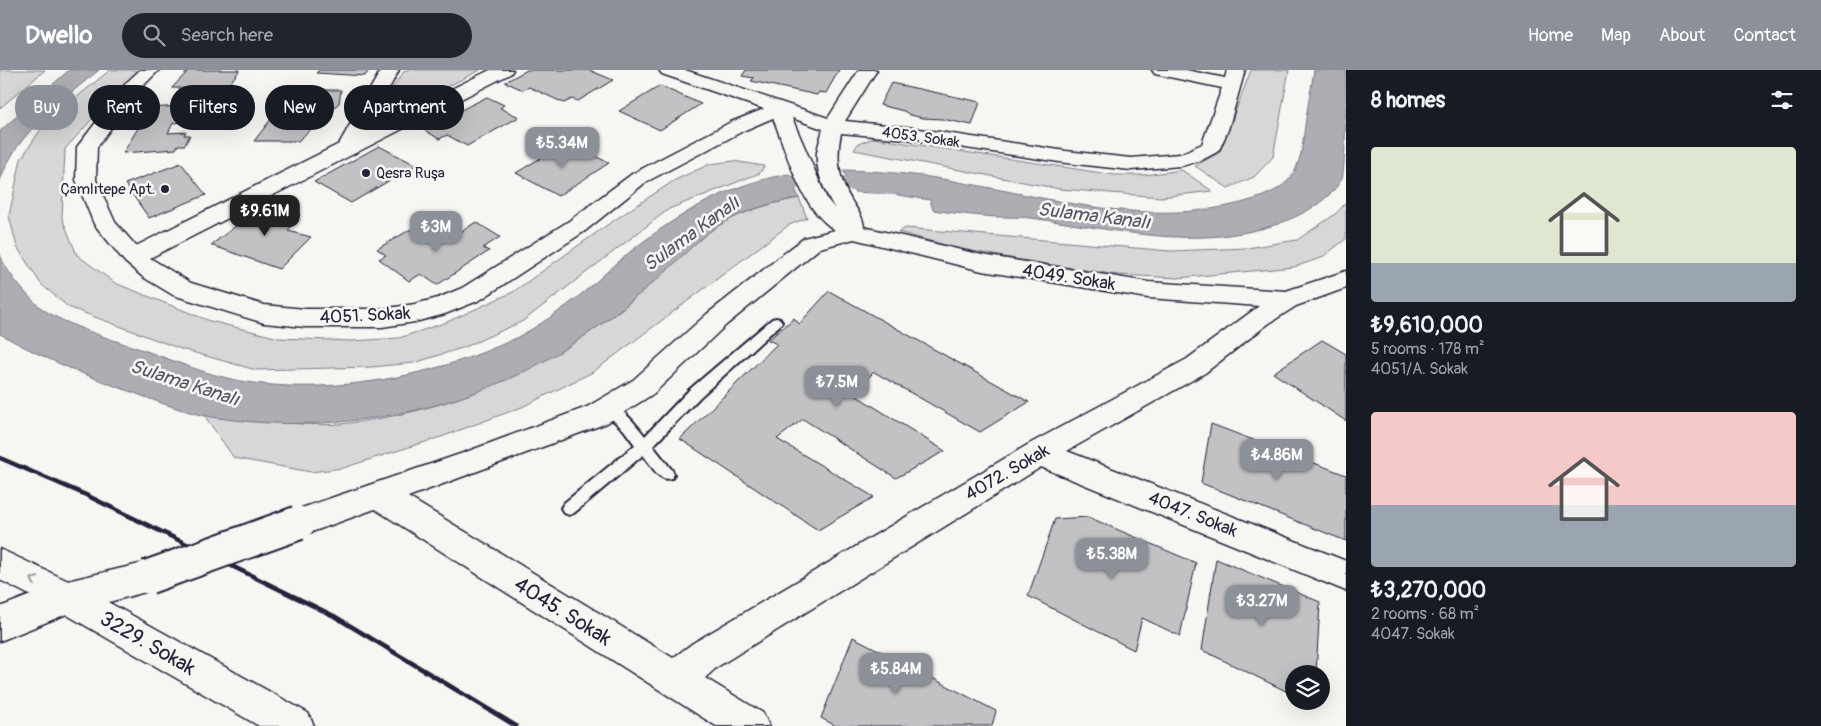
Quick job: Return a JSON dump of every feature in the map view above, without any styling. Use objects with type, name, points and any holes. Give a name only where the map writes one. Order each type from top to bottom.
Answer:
[{"type":"street","name":"4051. Sokak","points":[[150,70],[133,86],[87,147],[86,180],[105,224],[133,257],[151,271],[182,289],[264,314],[305,318],[382,318],[415,313],[445,305],[471,294],[577,226],[639,178],[738,126],[779,108]]},
{"type":"street","points":[[347,148],[390,70]]},
{"type":"street","points":[[133,257],[504,70]]},
{"type":"street","name":"4053. Sokak","points":[[668,70],[833,126],[906,133],[1066,157],[1131,164],[1181,160],[1195,156],[1210,148],[1218,130],[1234,77]]},
{"type":"street","points":[[854,232],[852,218],[839,198],[828,166],[827,152],[833,126],[868,70]]},
{"type":"street","points":[[1161,70],[1234,77]]},
{"type":"street","points":[[779,108],[817,201],[830,218],[854,232]]},
{"type":"street","points":[[0,624],[67,597],[148,577],[475,461],[597,415],[644,388],[716,320],[812,243],[854,232]]},
{"type":"street","name":"4049. Sokak","points":[[854,232],[982,264],[1148,290],[1298,296],[1346,302]]},
{"type":"street","name":"4072. Sokak","points":[[675,679],[705,655],[1039,453],[1196,366],[1259,318],[1298,296],[1346,279]]},
{"type":"street","name":"4047. Sokak","points":[[1039,453],[1346,576]]},
{"type":"street","name":"4045. Sokak","points":[[378,494],[521,585],[750,726]]},
{"type":"street","name":"3229. Sokak","points":[[0,564],[67,597],[295,726]]},
{"type":"lane","points":[[569,508],[646,445],[694,393],[776,322]]},
{"type":"lane","points":[[610,408],[646,445],[667,474]]},
{"type":"shaded area","points":[[0,70],[45,70],[27,85],[15,85],[15,95],[0,108]]},
{"type":"shaded area","points":[[110,70],[142,70],[127,85],[92,85]]},
{"type":"shaded area","points":[[405,70],[480,70],[451,85],[395,85]]},
{"type":"shaded area","points":[[1251,70],[1289,70],[1273,157],[1254,177],[1228,188],[1195,166],[1220,152]]},
{"type":"shaded area","points":[[88,88],[88,124],[65,149],[62,218],[77,255],[115,283],[210,321],[279,338],[352,341],[399,338],[447,322],[513,292],[610,223],[675,180],[710,164],[733,161],[764,166],[760,173],[669,209],[523,321],[465,347],[414,363],[371,367],[256,370],[181,349],[68,307],[41,284],[17,247],[9,216],[21,159],[41,130],[78,130],[78,96]]},
{"type":"shaded area","points":[[873,138],[1115,175],[1144,175],[1182,170],[1212,191],[1161,197],[1060,189],[854,150],[858,144]]},
{"type":"shaded area","points":[[799,198],[807,218],[789,225],[593,372],[522,407],[444,436],[343,468],[311,472],[234,458],[204,415],[252,421],[313,425],[340,424],[416,411],[453,400],[525,370],[559,352],[592,331],[623,308],[709,231],[746,212]]},
{"type":"shaded area","points":[[1346,203],[1346,239],[1321,258],[1294,267],[1178,278],[1118,275],[1021,260],[956,248],[898,232],[906,228],[1170,251],[1247,248],[1297,240],[1334,215]]},
{"type":"water","points":[[69,70],[99,70],[78,87],[78,85],[52,85]]},
{"type":"water","points":[[1314,70],[1346,70],[1345,144],[1342,179],[1322,201],[1305,212],[1278,224],[1246,232],[1215,236],[1154,236],[1031,218],[981,216],[933,210],[930,200],[892,194],[854,192],[843,170],[889,172],[934,178],[1067,203],[1136,211],[1206,210],[1241,203],[1277,189],[1289,180],[1293,174],[1301,154]]},
{"type":"water","points":[[15,118],[15,130],[31,130],[7,164],[0,181],[0,131]]},
{"type":"water","points":[[789,174],[799,198],[748,211],[712,230],[635,298],[580,339],[540,363],[499,383],[455,399],[411,411],[365,419],[319,423],[272,423],[215,418],[170,406],[102,381],[67,367],[0,334],[0,254],[7,269],[19,286],[47,312],[96,334],[218,376],[265,384],[301,386],[376,381],[412,374],[482,353],[514,339],[567,305],[649,237],[686,213],[745,185]]},
{"type":"building","points":[[189,70],[240,70],[228,85],[175,85]]},
{"type":"building","points":[[319,70],[369,70],[365,76],[316,73]]},
{"type":"building","points":[[527,70],[589,70],[613,80],[578,101],[572,99],[564,103],[529,87],[523,90],[505,82]]},
{"type":"building","points":[[746,70],[839,70],[826,93],[819,92],[817,95],[751,81],[754,78],[742,76]]},
{"type":"building","points":[[891,83],[980,102],[972,125],[942,119],[923,118],[880,105]]},
{"type":"building","points":[[660,86],[701,104],[660,130],[619,111]]},
{"type":"building","points":[[334,90],[341,90],[339,103],[334,108]]},
{"type":"building","points":[[487,97],[504,105],[500,108],[519,117],[467,146],[447,135],[439,139],[425,130],[464,130],[464,108]]},
{"type":"building","points":[[160,107],[170,107],[170,129],[168,133],[186,132],[184,135],[190,135],[185,145],[178,145],[176,149],[123,153],[137,130],[160,130]]},
{"type":"building","points":[[265,127],[265,130],[310,130],[298,141],[254,141]]},
{"type":"building","points":[[567,142],[609,163],[558,196],[516,173]]},
{"type":"building","name":"Qesra Ruşa","points":[[379,146],[416,165],[351,203],[314,182]]},
{"type":"building","name":"Çamlıtepe Apt.","points":[[181,163],[206,195],[149,218],[125,184]]},
{"type":"building","points":[[267,202],[300,214],[288,231],[311,237],[279,269],[211,245]]},
{"type":"building","points":[[476,222],[500,237],[483,248],[489,251],[437,285],[421,274],[409,281],[379,259],[386,255],[377,249],[413,228],[435,242],[451,232],[456,235]]},
{"type":"building","points":[[829,291],[1029,402],[980,432],[874,372],[852,393],[945,451],[896,478],[803,419],[777,439],[874,497],[818,530],[680,439],[777,344],[768,340],[794,318],[799,324]]},
{"type":"building","points":[[1322,340],[1346,354],[1346,421],[1273,373]]},
{"type":"building","points":[[1211,424],[1346,475],[1346,541],[1201,483]]},
{"type":"building","points":[[1088,517],[1196,563],[1180,636],[1142,618],[1134,650],[1028,596],[1055,519]]},
{"type":"building","points":[[1216,559],[1320,602],[1316,665],[1285,665],[1285,691],[1202,650]]},
{"type":"building","points":[[853,637],[996,711],[992,726],[836,726],[821,718]]},
{"type":"waterway","name":"Sulama Kanalı","points":[[749,193],[776,185],[811,180],[893,188]]},
{"type":"railway","points":[[0,458],[86,495],[334,616],[516,726]]},
{"type":"place","name":"Qesra Ruşa","points":[[366,173]]},
{"type":"place","name":"Çamlıtepe Apt.","points":[[165,189]]}]
